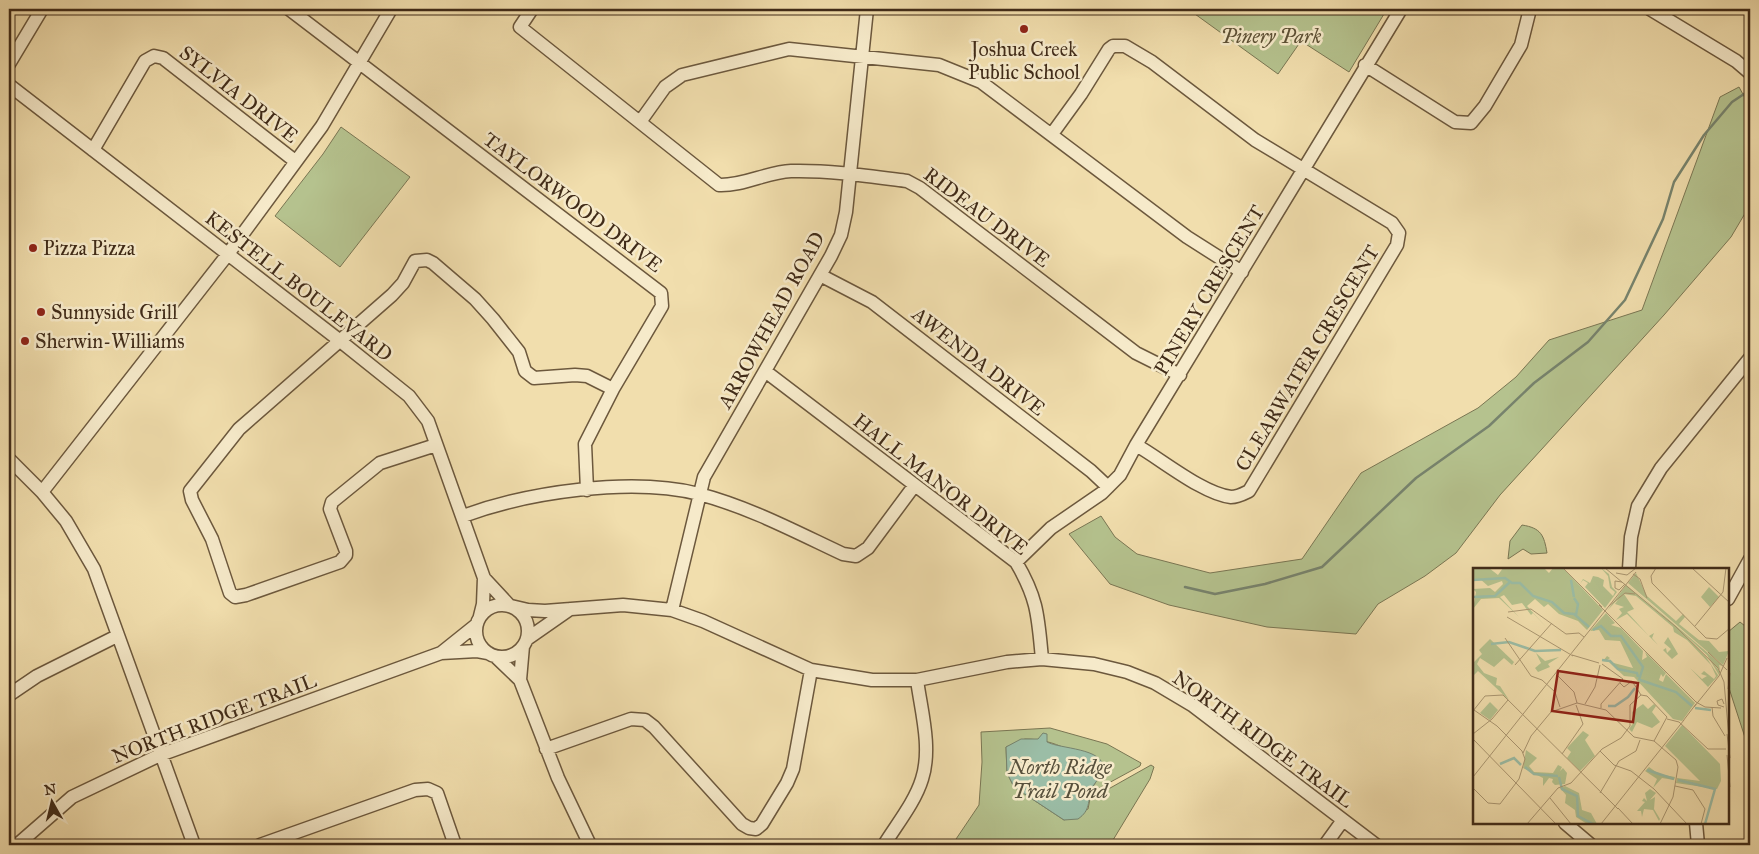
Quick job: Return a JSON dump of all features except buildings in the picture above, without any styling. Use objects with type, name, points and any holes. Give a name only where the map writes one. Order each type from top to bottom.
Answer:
[{"type":"street","points":[[9,64],[42,9]]},
{"type":"street","name":"TAYLORWOOD DRIVE","points":[[288,9],[661,293],[664,299],[662,306],[613,389],[585,444],[587,490]]},
{"type":"street","points":[[42,492],[228,254],[322,126],[391,9]]},
{"type":"street","name":"RIDEAU DRIVE","points":[[532,9],[520,27],[719,185],[727,185],[765,174],[791,171],[907,181],[920,188],[1136,353],[1180,375]]},
{"type":"street","name":"ARROWHEAD ROAD","points":[[672,610],[699,494],[707,470],[820,275],[840,235],[846,212],[867,9]]},
{"type":"street","name":"PINERY CRESCENT","points":[[1016,562],[1047,531],[1108,487],[1120,475],[1136,445],[1401,9]]},
{"type":"street","points":[[1366,65],[1456,122],[1471,123],[1485,106],[1521,45],[1530,9]]},
{"type":"street","points":[[1650,9],[1736,61],[1750,73]]},
{"type":"street","points":[[1052,134],[1081,94],[1108,49],[1120,45],[1152,62],[1255,140],[1304,170]]},
{"type":"street","points":[[640,122],[666,87],[687,73],[789,49],[950,68],[981,82],[1187,237],[1242,272]]},
{"type":"street","name":"SYLVIA DRIVE","points":[[93,150],[145,61],[154,56],[163,58],[295,161]]},
{"type":"street","name":"KESTELL BOULEVARD","points":[[9,85],[409,396],[428,421],[484,578],[483,604],[478,620]]},
{"type":"street","name":"CLEARWATER CRESCENT","points":[[1136,445],[1197,483],[1225,496],[1241,496],[1252,485],[1400,239],[1399,233],[1392,223],[1304,170]]},
{"type":"street","points":[[436,445],[380,463],[332,502],[330,509],[346,551],[346,555],[340,562],[246,595],[235,597],[230,593],[212,539],[192,500],[190,491],[238,429],[392,295],[403,283],[415,261],[426,260],[475,299],[494,319],[519,352],[525,371],[534,378],[581,376],[613,389]]},
{"type":"street","name":"AWENDA DRIVE","points":[[820,275],[872,302],[1091,471],[1108,487]]},
{"type":"street","points":[[1629,568],[1631,537],[1638,506],[1661,468],[1750,358]]},
{"type":"street","name":"HALL MANOR DRIVE","points":[[765,371],[1016,562],[1029,584],[1036,602],[1042,659]]},
{"type":"street","points":[[9,459],[42,492],[66,521],[94,569],[194,845]]},
{"type":"street","points":[[463,516],[485,508],[525,498],[587,490],[670,489],[699,494],[752,512],[842,554],[856,556],[868,548],[914,486]]},
{"type":"street","points":[[1729,597],[1750,559]]},
{"type":"street","name":"KESTELL BOULEVARD","points":[[484,578],[510,606]]},
{"type":"street","name":"NORTH RIDGE TRAIL","points":[[510,606],[528,610],[623,605],[672,610],[703,621],[812,670],[872,680],[917,680],[1007,662],[1042,659],[1094,664],[1126,672],[1155,683],[1192,705],[1376,845]]},
{"type":"street","points":[[520,680],[528,631],[524,616],[510,606],[491,607],[478,620],[477,641],[520,680],[546,749],[589,845]]},
{"type":"street","points":[[492,655],[511,656],[570,609]]},
{"type":"street","name":"NORTH RIDGE TRAIL","points":[[441,652],[478,620]]},
{"type":"street","points":[[9,695],[37,676],[117,636]]},
{"type":"street","name":"NORTH RIDGE TRAIL","points":[[17,845],[72,797],[160,755],[441,652],[477,651],[492,655]]},
{"type":"street","points":[[546,749],[631,719],[645,720],[654,727],[742,824],[748,828],[756,829],[762,824],[792,771],[812,670]]},
{"type":"street","points":[[884,845],[915,794],[926,764],[923,718],[917,680]]},
{"type":"street","points":[[260,845],[415,790],[426,789],[436,793],[455,845]]},
{"type":"street","points":[[1325,845],[1343,820]]},
{"type":"street","points":[[1565,824],[1591,845]]},
{"type":"street","points":[[1696,824],[1698,845]]},
{"type":"green space","name":"Pinery Park","points":[[1188,9],[1387,9],[1349,72],[1301,41],[1278,74]]},
{"type":"green space","points":[[1739,87],[1750,107],[1750,205],[1731,237],[1664,315],[1500,495],[1456,553],[1425,576],[1378,604],[1356,634],[1267,627],[1169,605],[1110,584],[1069,534],[1101,516],[1115,537],[1137,554],[1210,573],[1302,559],[1361,473],[1478,408],[1516,377],[1549,340],[1642,310],[1720,97]]},
{"type":"green space","points":[[341,127],[410,177],[340,267],[275,216],[323,154]]},
{"type":"green space","points":[[1522,525],[1534,528],[1540,533],[1543,537],[1547,553],[1531,554],[1523,549],[1508,559],[1510,541]]},
{"type":"green space","points":[[1740,622],[1750,630],[1750,753],[1729,688],[1729,631]]},
{"type":"green space","points":[[1050,728],[1107,744],[1141,763],[1140,766],[1094,791],[1096,796],[1151,765],[1154,767],[1150,779],[1110,845],[1029,845],[1025,842],[1028,845],[952,845],[979,805],[982,762],[981,732]],"holes":[[[1025,739],[1036,740],[1066,749],[1102,772],[1092,788],[1088,809],[1064,820],[1014,787],[1007,773],[1006,747]]]},
{"type":"water","name":"North Ridge Trail Pond","points":[[1043,733],[1047,734],[1047,742],[1089,753],[1101,761],[1102,774],[1093,786],[1087,809],[1078,819],[1064,820],[1014,787],[1007,773],[1006,747],[1021,739],[1038,739]]},
{"type":"waterway","points":[[1185,587],[1215,594],[1265,584],[1322,567],[1416,478],[1489,426],[1534,383],[1588,342],[1625,300],[1663,219],[1674,182],[1704,135],[1732,102],[1750,90]]},
{"type":"place","name":"Joshua Creek Public School","points":[[1024,29]]},
{"type":"place","name":"Pizza Pizza","points":[[33,248]]},
{"type":"place","name":"Sunnyside Grill","points":[[41,312]]},
{"type":"place","name":"Sherwin-Williams","points":[[25,341]]}]
